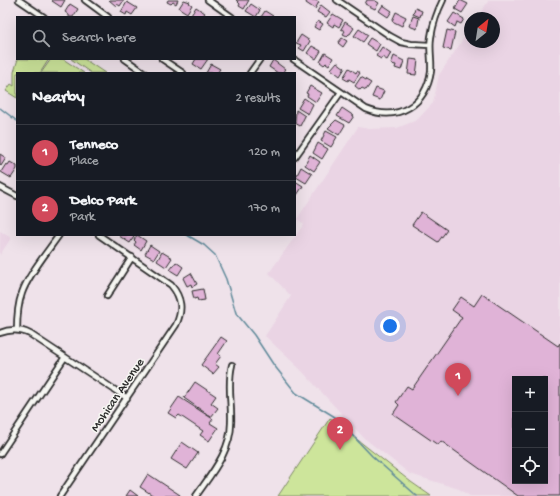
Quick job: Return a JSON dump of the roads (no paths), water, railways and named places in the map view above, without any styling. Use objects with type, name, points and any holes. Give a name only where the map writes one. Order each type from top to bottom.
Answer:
[{"type":"street","points":[[19,0],[43,16]]},
{"type":"street","points":[[86,0],[107,16]]},
{"type":"street","points":[[208,0],[231,16]]},
{"type":"street","points":[[337,0],[390,36],[402,42],[430,45]]},
{"type":"street","points":[[294,60],[363,108],[372,112],[388,114],[409,108],[422,96],[429,79],[432,59],[430,45],[434,20],[443,0]]},
{"type":"street","points":[[126,60],[144,72]]},
{"type":"street","points":[[164,60],[182,72]]},
{"type":"street","points":[[251,72],[259,60]]},
{"type":"street","points":[[296,156],[341,92]]},
{"type":"street","points":[[0,187],[16,195]]},
{"type":"street","points":[[17,330],[20,302],[26,285],[58,236]]},
{"type":"street","points":[[100,236],[132,258],[107,296]]},
{"type":"street","name":"Mohican Avenue","points":[[60,496],[176,325],[181,310],[179,296],[171,285],[132,258]]},
{"type":"street","points":[[0,333],[9,330],[17,330],[30,334],[127,398]]},
{"type":"street","points":[[0,454],[65,357]]},
{"type":"street","points":[[196,496],[221,458],[228,442],[231,423],[230,376],[232,365]]},
{"type":"waterway","points":[[0,108],[16,120]]},
{"type":"waterway","points":[[189,236],[204,245],[215,255],[226,279],[236,313],[296,393],[335,417],[372,456],[417,496]]},
{"type":"place","name":"Tenneco","points":[[458,396]]},
{"type":"place","name":"Delco Park","points":[[340,450]]}]
